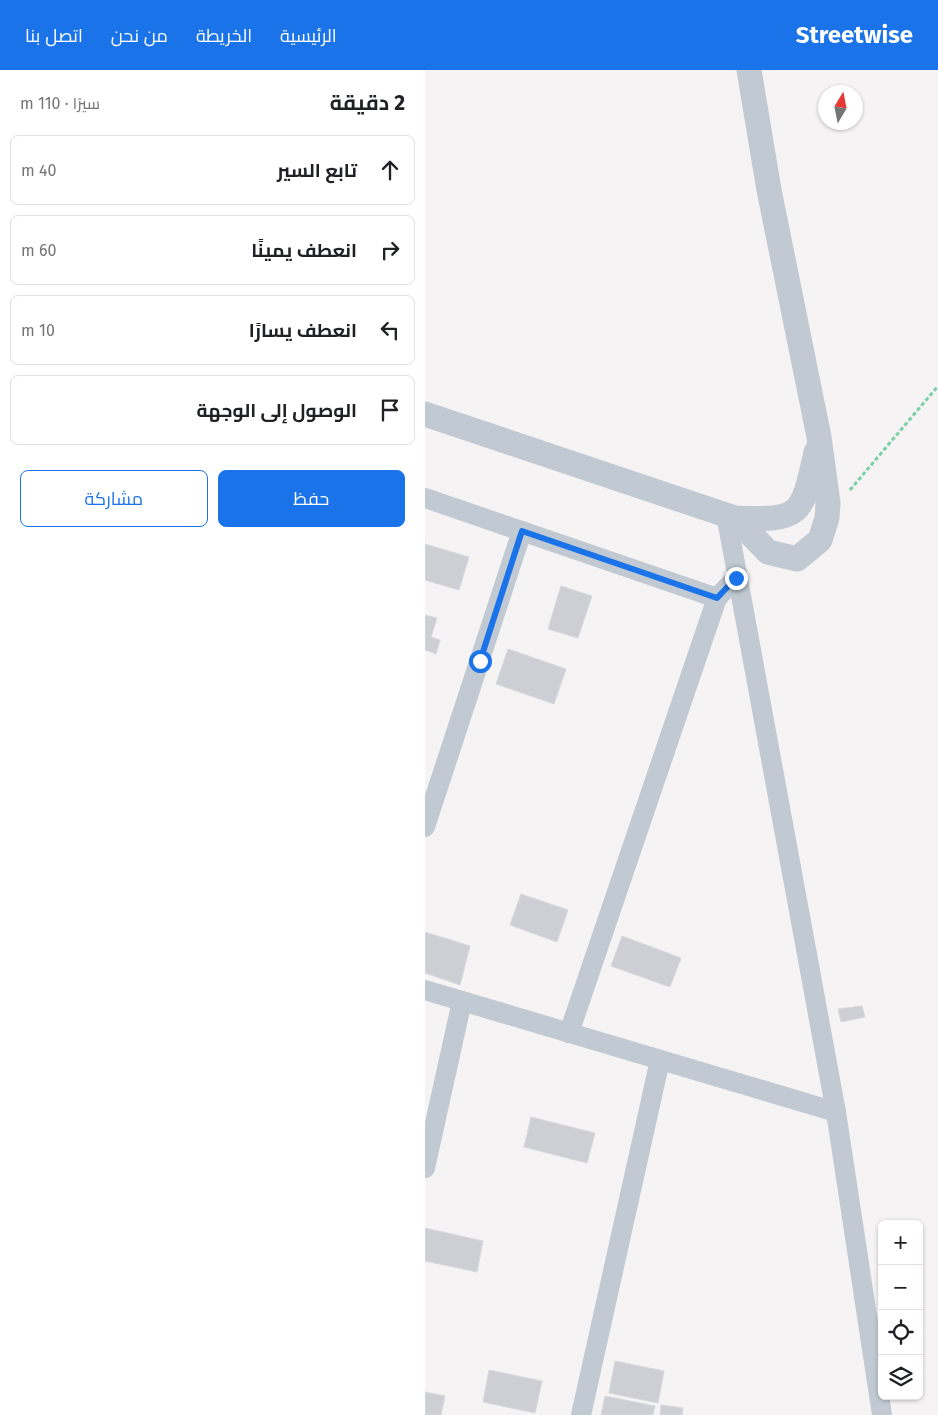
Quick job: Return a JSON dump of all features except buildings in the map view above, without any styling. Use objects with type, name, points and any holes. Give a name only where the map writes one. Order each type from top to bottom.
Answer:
[{"type":"street","points":[[731,516],[768,552],[797,559],[820,540],[827,518],[828,503],[819,436],[769,190],[749,70]]},
{"type":"street","points":[[425,414],[731,516],[780,519],[791,514],[799,507],[809,480],[819,436]]},
{"type":"street","points":[[425,498],[717,598]]},
{"type":"street","points":[[731,516],[736,578],[836,1112],[882,1415]]},
{"type":"street","points":[[425,827],[522,531]]},
{"type":"street","points":[[569,1033],[717,598],[736,578]]},
{"type":"street","points":[[425,990],[836,1112]]},
{"type":"street","points":[[425,1168],[462,1001]]},
{"type":"street","points":[[581,1415],[660,1060]]},
{"type":"path","points":[[827,518],[938,386]]},
{"type":"route","points":[[480,661],[522,531],[717,598],[736,578]]}]
